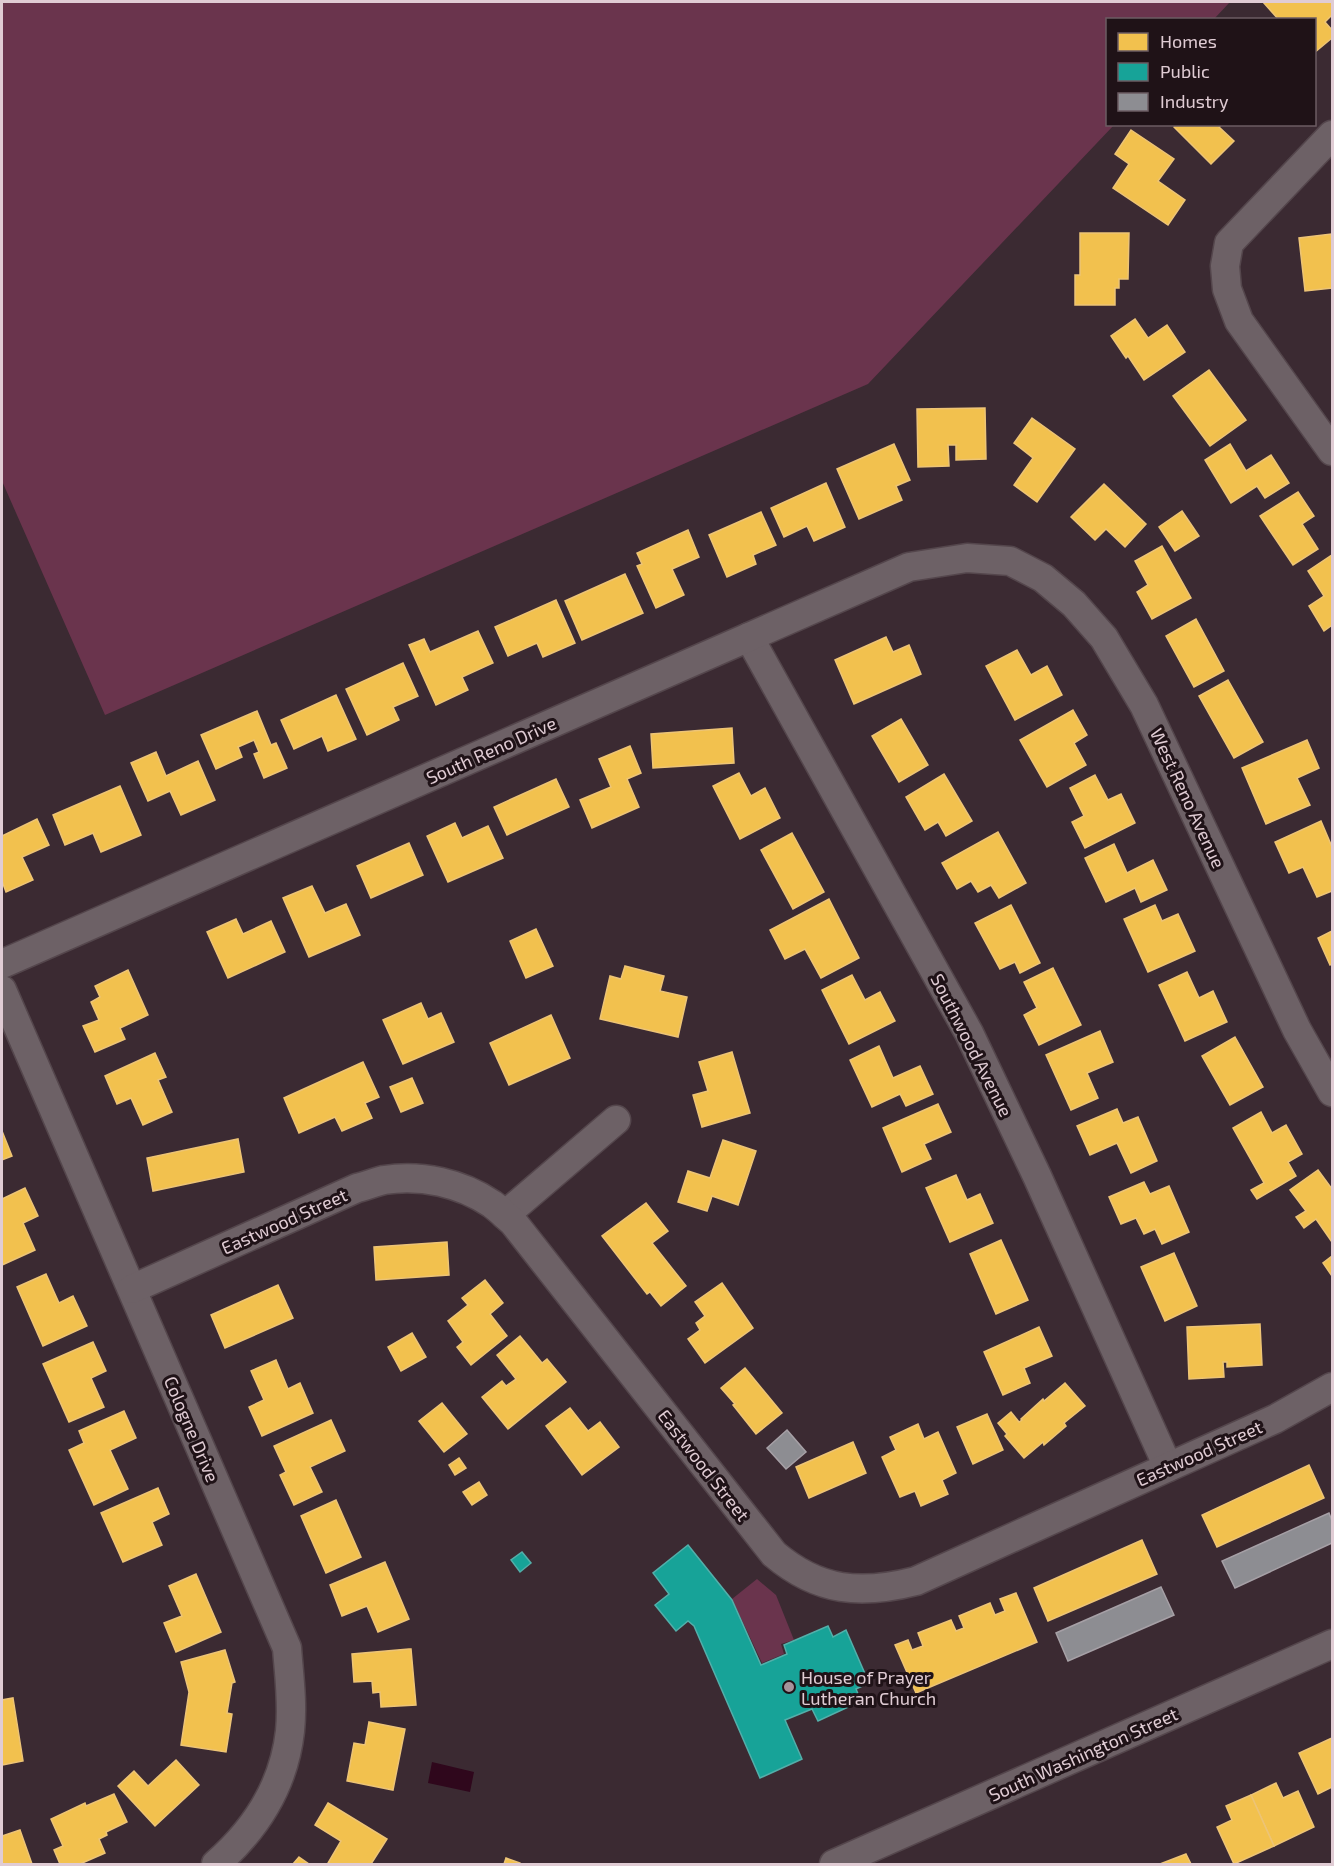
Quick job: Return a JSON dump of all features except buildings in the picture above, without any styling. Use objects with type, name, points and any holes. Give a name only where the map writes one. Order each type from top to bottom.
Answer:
[{"type":"street","points":[[1332,135],[1229,243],[1225,266],[1227,289],[1239,321],[1332,451]]},
{"type":"street","name":"South Reno Drive","points":[[2,964],[909,567],[968,558],[987,559]]},
{"type":"street","name":"West Reno Avenue","points":[[987,559],[1010,561],[1043,578],[1074,604],[1104,638],[1144,705],[1297,1030],[1332,1092]]},
{"type":"street","name":"Southwood Avenue","points":[[749,637],[969,1033],[1037,1176],[1167,1467]]},
{"type":"street","name":"Cologne Drive","points":[[2,990],[287,1648],[291,1697],[290,1730],[284,1762],[273,1794],[257,1822],[236,1848],[216,1864]]},
{"type":"street","points":[[505,1215],[616,1120]]},
{"type":"street","name":"Eastwood Street","points":[[132,1289],[357,1188],[384,1180],[412,1178],[440,1182],[467,1190],[492,1204],[513,1222],[774,1554],[784,1563],[808,1577],[835,1586],[862,1590],[890,1588],[916,1581],[1275,1419],[1332,1387]]},
{"type":"street","name":"South Washington Street","points":[[834,1864],[1332,1644]]},
{"type":"shaded area","points":[[2,2],[1230,2],[1215,18],[1106,18],[1106,126],[1113,126],[868,384],[105,715],[2,481]]},
{"type":"shaded area","points":[[757,1579],[776,1595],[794,1640],[781,1644],[784,1654],[762,1663],[732,1599]]},
{"type":"shaded area","points":[[432,1762],[474,1772],[470,1792],[428,1783]]},
{"type":"place","name":"House of Prayer Lutheran Church","points":[[789,1687]]}]
